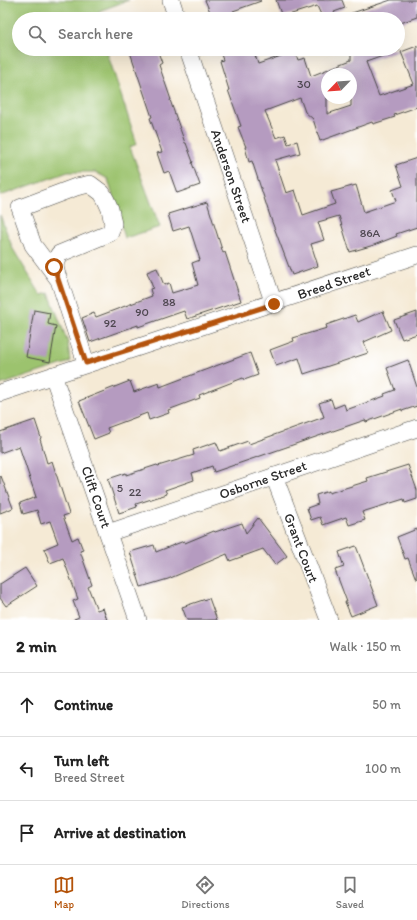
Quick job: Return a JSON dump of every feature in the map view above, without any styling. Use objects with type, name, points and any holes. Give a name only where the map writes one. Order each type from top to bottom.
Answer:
[{"type":"street","points":[[171,0],[175,12]]},
{"type":"street","name":"Anderson Street","points":[[190,56],[274,304]]},
{"type":"street","points":[[59,280],[33,245],[20,208],[76,187],[90,184],[102,193],[110,209],[113,224],[110,233],[59,254],[55,260],[54,267],[59,280],[86,363]]},
{"type":"street","name":"Breed Street","points":[[0,393],[86,363],[274,304],[417,255]]},
{"type":"street","name":"Clift Court","points":[[53,375],[138,620]]},
{"type":"street","name":"Osborne Street","points":[[108,533],[417,428]]},
{"type":"street","name":"Grant Court","points":[[274,476],[329,620]]},
{"type":"green space","points":[[0,0],[129,0],[99,12],[12,12],[12,56],[108,56],[137,144],[130,147],[160,227],[125,238],[108,179],[95,172],[68,172],[0,196]]},
{"type":"green space","points":[[0,215],[13,249],[41,295],[49,293],[68,343],[70,362],[0,385]]},
{"type":"building","points":[[205,0],[261,1],[233,12],[210,12]]},
{"type":"building","points":[[276,0],[342,0],[345,8],[334,12],[320,12],[317,6],[298,12],[280,12]]},
{"type":"building","points":[[391,0],[417,0],[417,17],[405,21],[405,12],[355,12]]},
{"type":"building","points":[[417,46],[417,107],[394,115],[395,117],[373,124],[372,122],[320,141],[313,119],[305,112],[300,98],[265,111],[276,138],[285,135],[288,144],[297,141],[300,153],[275,160],[286,193],[295,190],[303,215],[335,204],[331,192],[356,185],[364,212],[396,201],[392,190],[403,186],[396,165],[417,158],[417,227],[396,234],[397,236],[374,245],[350,252],[339,216],[318,222],[324,240],[311,244],[318,266],[292,275],[272,222],[252,161],[249,162],[246,147],[238,127],[241,126],[228,90],[220,61],[223,60],[222,56],[255,56],[258,64],[281,56],[297,56],[298,60],[305,58],[311,76],[321,72],[321,104],[327,104],[327,114],[351,106],[351,104],[357,104],[357,68],[331,68],[351,60],[351,56],[383,56],[366,62],[379,96],[414,84],[403,56],[405,56],[405,50]]},
{"type":"building","points":[[131,56],[160,56],[162,63],[159,65],[200,185],[177,193],[169,171],[164,173],[157,153],[162,152],[150,118],[152,117]]},
{"type":"building","points":[[207,202],[223,253],[225,252],[241,301],[187,319],[184,311],[90,342],[82,318],[94,313],[96,317],[152,296],[150,289],[153,288],[147,272],[157,268],[164,285],[169,283],[172,293],[198,285],[192,263],[200,260],[189,226],[173,231],[168,214]]},
{"type":"building","points":[[34,310],[50,313],[48,324],[56,326],[50,362],[26,357]]},
{"type":"building","points":[[383,311],[391,330],[364,342],[368,353],[304,374],[299,358],[276,366],[270,350],[294,341],[293,338],[327,328],[326,325],[355,315],[358,322]]},
{"type":"building","points":[[417,312],[417,334],[402,339],[394,320]]},
{"type":"building","points":[[250,353],[258,375],[244,380],[243,378],[199,395],[200,398],[168,410],[169,413],[149,420],[147,413],[107,428],[109,433],[94,439],[79,401],[130,381],[134,392],[159,383],[160,387]]},
{"type":"building","points":[[408,360],[417,387],[417,406],[402,411],[402,409],[366,422],[365,420],[214,472],[212,466],[192,473],[194,480],[165,490],[167,494],[136,504],[137,507],[119,513],[108,479],[194,455],[193,450],[216,442],[220,451],[248,441],[249,444],[324,417],[319,403],[331,399],[334,408],[344,404],[346,410],[385,396],[384,394],[395,390],[387,368]]},
{"type":"building","points":[[35,420],[47,463],[52,461],[69,514],[63,516],[72,540],[78,537],[83,550],[80,551],[92,585],[88,587],[97,610],[103,608],[107,620],[74,620],[79,617],[73,601],[78,599],[63,558],[50,563],[44,549],[58,543],[50,521],[41,524],[37,510],[23,514],[20,503],[36,497],[19,446],[0,453],[0,432]]},
{"type":"building","points":[[408,465],[417,490],[417,499],[405,503],[404,499],[362,512],[365,520],[349,525],[346,517],[323,525],[320,517],[311,520],[307,508],[318,504],[316,495],[329,491],[329,493],[368,481],[367,478]]},
{"type":"building","points":[[1,476],[13,508],[0,513],[0,477]]},
{"type":"building","points":[[258,518],[287,556],[275,565],[263,549],[230,561],[227,554],[168,579],[141,587],[130,552],[154,545],[156,552],[184,541],[185,543],[214,531],[215,532],[242,523],[246,533]]},
{"type":"building","points":[[417,529],[416,579],[408,558],[405,559],[397,537]]},
{"type":"building","points":[[356,546],[378,605],[351,616],[335,570],[344,567],[339,552]]},
{"type":"building","points":[[25,568],[37,586],[6,606],[0,598],[0,584]]},
{"type":"building","points":[[209,598],[217,620],[187,620],[182,607]]},
{"type":"route","points":[[54,267],[86,363],[274,304]]}]
